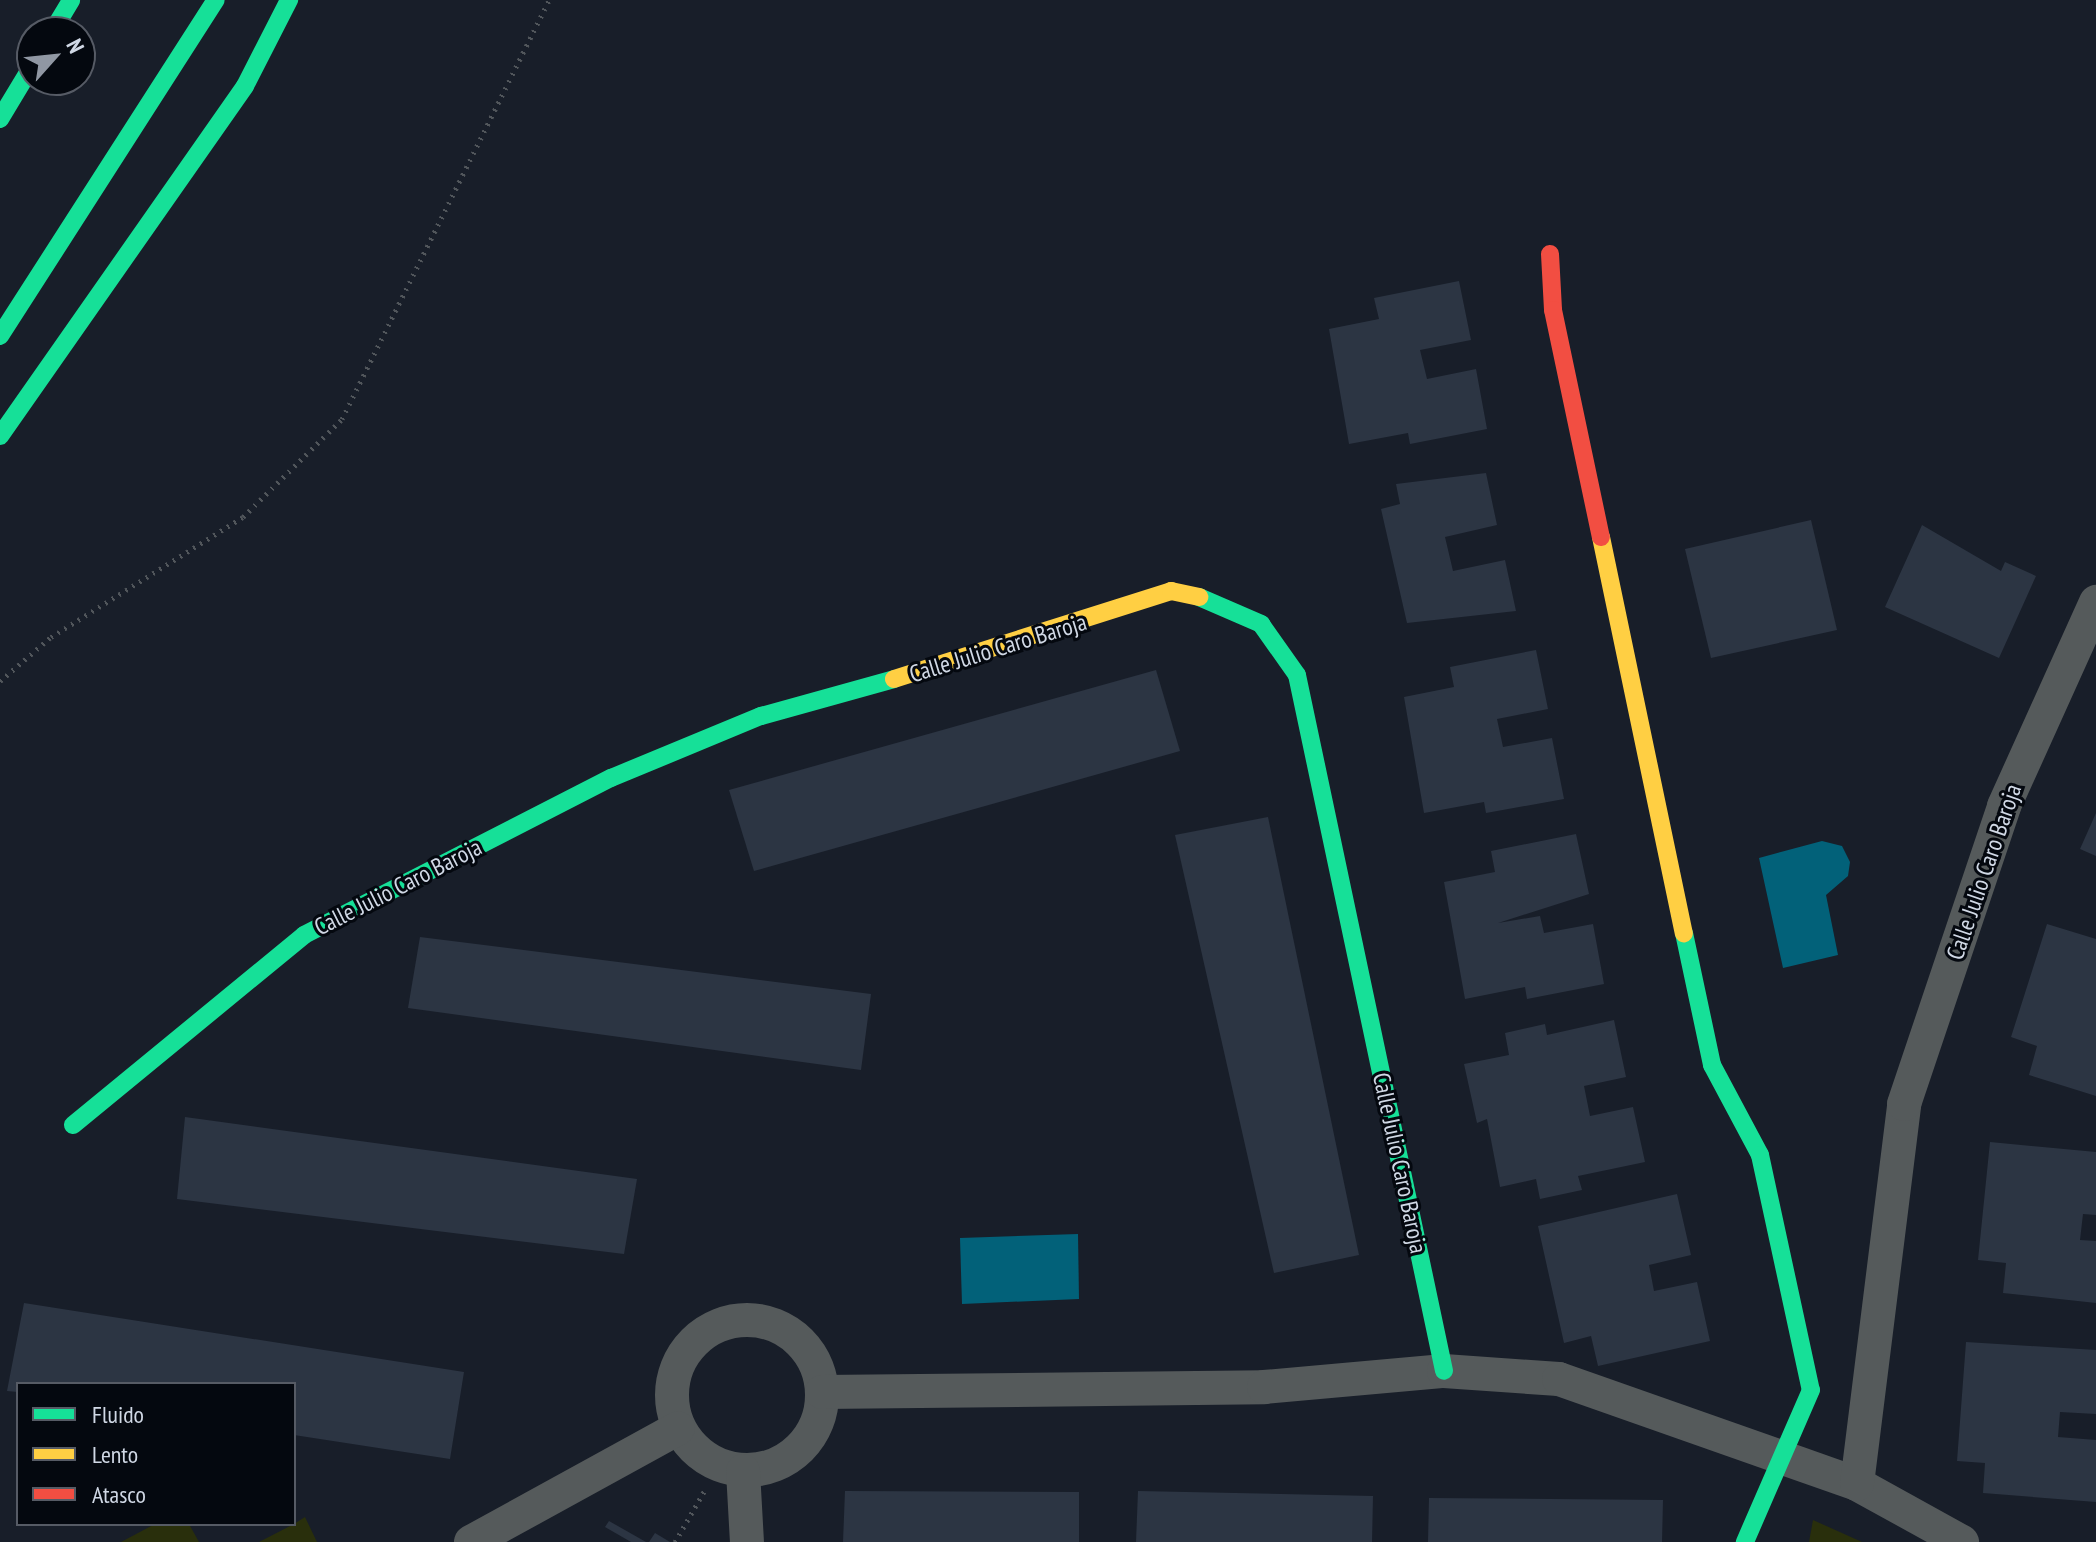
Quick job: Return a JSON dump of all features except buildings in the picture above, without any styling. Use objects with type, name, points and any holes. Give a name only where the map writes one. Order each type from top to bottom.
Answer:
[{"type":"main road","points":[[0,336],[216,0]]},
{"type":"main road","points":[[0,436],[245,86],[289,0]]},
{"type":"main road","points":[[0,119],[16,92]]},
{"type":"main road","points":[[1550,254],[1553,310],[1712,1065],[1760,1155],[1811,1390],[1745,1542]]},
{"type":"main road","name":"Calle Julio Caro Baroja","points":[[73,1125],[304,935],[611,778],[761,716],[1037,639],[1171,591],[1224,603],[1261,624],[1297,675],[1444,1371]]},
{"type":"street","name":"Calle Julio Caro Baroja","points":[[1857,1484],[1904,1104],[2004,806],[2096,602]]},
{"type":"street","points":[[762,1320],[792,1334],[813,1360],[822,1392],[817,1423],[800,1449],[774,1466],[732,1467],[705,1458],[678,1428],[671,1395],[678,1363],[698,1337],[728,1321],[762,1320]]},
{"type":"street","points":[[822,1392],[1264,1387],[1444,1371],[1559,1379],[1857,1484],[1962,1542]]},
{"type":"street","points":[[471,1542],[678,1428]]},
{"type":"street","points":[[732,1467],[747,1542]]},
{"type":"path","points":[[0,681],[51,637],[243,517],[342,419],[549,0]]},
{"type":"path","points":[[675,1542],[732,1467]]},
{"type":"green space","points":[[305,1517],[317,1542],[259,1542],[296,1526]]},
{"type":"green space","points":[[1813,1520],[1862,1542],[1809,1542]]},
{"type":"green space","points":[[151,1526],[190,1526],[199,1542],[121,1542]]},
{"type":"water","points":[[1822,841],[1842,846],[1850,862],[1848,876],[1826,895],[1838,955],[1783,968],[1759,858]]},
{"type":"water","points":[[1078,1234],[1079,1299],[962,1304],[960,1238]]},
{"type":"traffic: fast","points":[[62,16],[71,0]]},
{"type":"traffic: fast","points":[[0,336],[216,0]]},
{"type":"traffic: fast","points":[[0,436],[245,86],[289,0]]},
{"type":"traffic: fast","points":[[0,119],[16,92]]},
{"type":"traffic: fast","points":[[1199,597],[1261,624],[1297,675],[1444,1371]]},
{"type":"traffic: fast","points":[[73,1125],[304,935],[611,778],[761,716],[894,679]]},
{"type":"traffic: fast","points":[[1684,933],[1712,1065],[1760,1155],[1811,1390],[1745,1542]]},
{"type":"traffic: slow","points":[[1601,537],[1684,933]]},
{"type":"traffic: slow","points":[[894,679],[1171,591],[1199,597]]},
{"type":"traffic: jam","points":[[1550,254],[1553,310],[1601,537]]}]
